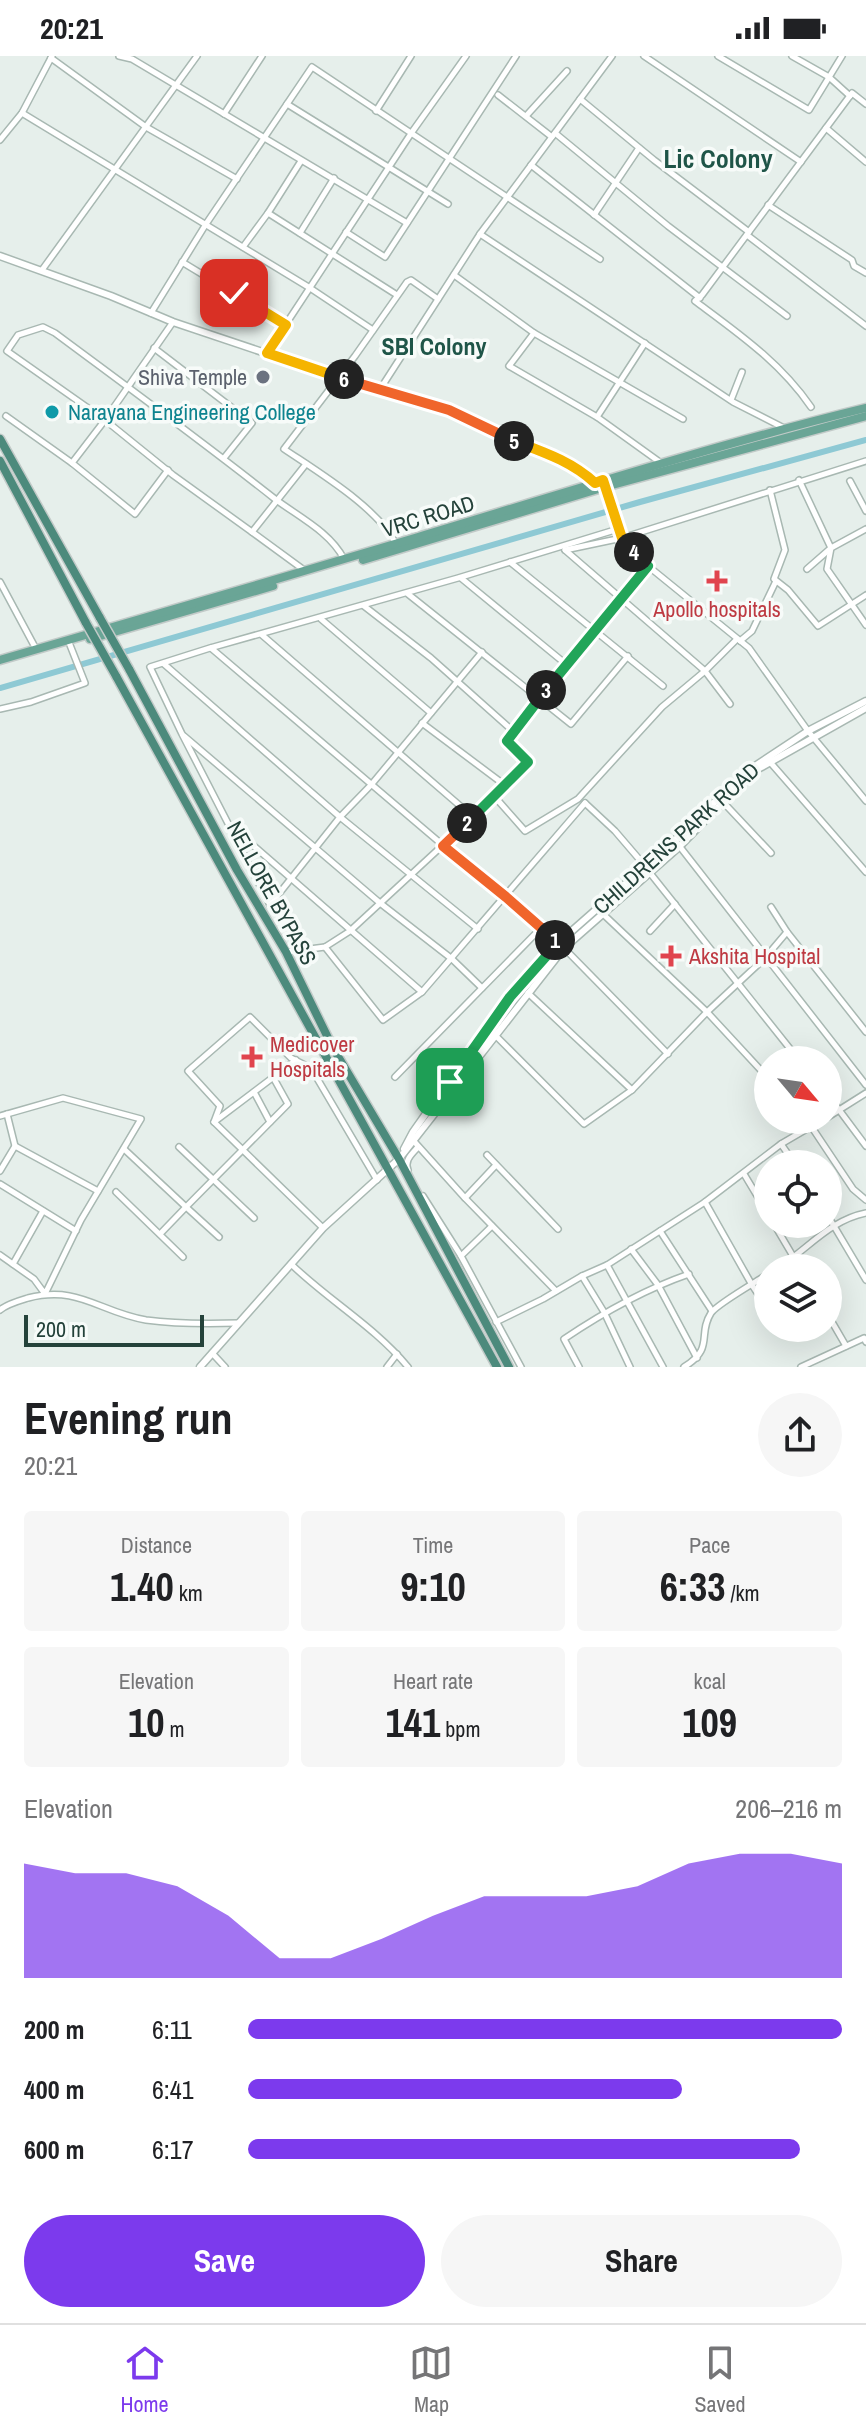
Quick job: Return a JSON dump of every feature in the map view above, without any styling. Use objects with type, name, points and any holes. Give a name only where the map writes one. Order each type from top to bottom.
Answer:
[{"type":"highway","name":"NELLORE BYPASS","points":[[0,439],[237,870],[286,952],[333,1048],[399,1159],[509,1367]]},
{"type":"highway","name":"NELLORE BYPASS","points":[[0,461],[86,623],[497,1367]]},
{"type":"main road","name":"VRC ROAD","points":[[0,662],[36,649],[397,547],[662,464],[866,408]]},
{"type":"main road","points":[[601,483],[787,432],[866,416]]},
{"type":"main road","points":[[0,662],[68,641],[125,630],[397,547]]},
{"type":"street","points":[[119,56],[132,59],[407,223]]},
{"type":"street","points":[[42,270],[197,56]]},
{"type":"street","points":[[224,114],[262,56]]},
{"type":"street","points":[[376,111],[411,56]]},
{"type":"street","points":[[267,353],[412,132],[466,56]]},
{"type":"street","points":[[346,232],[385,257],[516,56]]},
{"type":"street","points":[[379,391],[480,234],[612,56]]},
{"type":"street","points":[[644,56],[801,162]]},
{"type":"street","points":[[718,56],[809,110],[842,56]]},
{"type":"street","points":[[792,56],[829,77],[850,96]]},
{"type":"street","points":[[0,140],[22,113],[52,57],[146,127],[237,179]]},
{"type":"street","points":[[151,313],[206,224],[312,67],[600,259]]},
{"type":"street","points":[[526,116],[567,71]]},
{"type":"street","points":[[811,407],[795,383],[754,344],[695,301],[852,93],[866,104]]},
{"type":"street","points":[[498,95],[787,316]]},
{"type":"street","points":[[580,99],[866,326]]},
{"type":"street","points":[[287,104],[448,204]]},
{"type":"street","points":[[22,113],[310,288],[373,330]]},
{"type":"street","points":[[826,128],[866,162]]},
{"type":"street","points":[[594,215],[639,148]]},
{"type":"street","points":[[243,247],[301,161]]},
{"type":"street","points":[[531,165],[700,298]]},
{"type":"street","points":[[300,233],[334,178]]},
{"type":"street","points":[[768,205],[852,260],[854,266],[866,273]]},
{"type":"street","points":[[268,213],[397,295]]},
{"type":"street","points":[[480,234],[731,400],[787,432]]},
{"type":"street","points":[[0,256],[173,322],[379,391],[449,410],[581,470],[601,483],[622,538],[648,566],[749,648],[810,734],[866,801]]},
{"type":"street","points":[[182,262],[286,325]]},
{"type":"street","points":[[454,275],[534,333],[683,419]]},
{"type":"street","points":[[397,547],[364,507],[284,449],[407,282],[411,280],[438,299]]},
{"type":"street","points":[[72,463],[173,322]]},
{"type":"street","points":[[306,571],[105,420],[7,351],[18,335],[43,327],[55,333],[224,458],[337,547],[344,560]]},
{"type":"street","points":[[534,333],[509,366],[597,417],[662,464]]},
{"type":"street","points":[[597,417],[645,343]]},
{"type":"street","points":[[154,348],[252,423],[224,458]]},
{"type":"street","points":[[731,400],[742,372]]},
{"type":"street","points":[[6,416],[72,463],[135,514],[168,470]]},
{"type":"street","points":[[308,949],[270,905],[150,667],[510,562],[563,548],[622,538],[866,461]]},
{"type":"street","points":[[252,532],[306,464]]},
{"type":"street","points":[[799,480],[831,548],[827,569],[866,625]]},
{"type":"street","points":[[850,481],[866,511]]},
{"type":"street","points":[[495,797],[525,831],[578,799],[662,707],[752,631],[776,581],[774,579],[785,550],[770,490]]},
{"type":"street","points":[[563,548],[617,526]]},
{"type":"street","points":[[807,569],[831,548],[866,529]]},
{"type":"street","points":[[563,548],[705,671],[730,704]]},
{"type":"street","points":[[510,562],[663,686]]},
{"type":"street","points":[[286,952],[325,947],[350,931],[506,786],[528,762],[507,741],[513,731],[648,566]]},
{"type":"street","points":[[461,578],[567,665]]},
{"type":"street","points":[[776,581],[788,590],[818,626],[866,595]]},
{"type":"street","points":[[0,582],[36,649]]},
{"type":"street","points":[[407,593],[571,724],[628,656]]},
{"type":"street","points":[[364,606],[431,658],[513,731]]},
{"type":"street","points":[[320,618],[431,713]]},
{"type":"street","points":[[262,635],[473,817]]},
{"type":"street","points":[[0,709],[85,683],[68,641]]},
{"type":"street","points":[[210,648],[561,945],[668,1054]]},
{"type":"street","points":[[270,905],[340,817],[371,785],[482,652]]},
{"type":"street","points":[[164,663],[340,817],[478,929]]},
{"type":"street","name":"CHILDRENS PARK ROAD","points":[[677,844],[746,772],[866,701]]},
{"type":"street","points":[[863,710],[866,719]]},
{"type":"street","name":"CHILDRENS PARK ROAD","points":[[414,1142],[510,997],[561,945],[677,844],[751,773],[810,734],[863,710]]},
{"type":"street","points":[[422,723],[506,786]]},
{"type":"street","points":[[182,734],[380,903],[452,959],[482,988]]},
{"type":"street","points":[[770,762],[866,872]]},
{"type":"street","points":[[578,799],[615,831],[788,1046]]},
{"type":"street","points":[[723,802],[771,853]]},
{"type":"street","points":[[325,947],[383,1020],[422,992],[585,803]]},
{"type":"street","points":[[228,824],[422,992]]},
{"type":"street","points":[[677,844],[866,1085]]},
{"type":"street","name":"CHILDRENS PARK ROAD","points":[[200,1367],[323,1228],[389,1169],[414,1142],[561,945],[603,914],[647,870]]},
{"type":"street","points":[[650,931],[675,904]]},
{"type":"street","points":[[771,907],[866,1032]]},
{"type":"street","points":[[603,914],[707,1012],[754,1063]]},
{"type":"street","points":[[395,1077],[541,928]]},
{"type":"street","points":[[495,1035],[584,1124],[632,1090],[707,1012],[765,958],[787,932]]},
{"type":"street","points":[[528,993],[632,1090]]},
{"type":"street","points":[[214,1122],[220,1106],[188,1071],[250,1017],[296,1060],[311,1068],[377,1180]]},
{"type":"street","points":[[214,1122],[296,1060]]},
{"type":"street","points":[[160,1234],[288,1104],[273,1077]]},
{"type":"street","points":[[254,1092],[270,1122]]},
{"type":"street","points":[[842,1109],[866,1093]]},
{"type":"street","points":[[45,1294],[76,1231],[141,1119],[63,1098],[3,1115],[15,1146],[98,1191]]},
{"type":"street","points":[[842,1113],[866,1146]]},
{"type":"street","points":[[214,1122],[323,1228]]},
{"type":"street","points":[[496,1322],[607,1265],[705,1202],[795,1134]]},
{"type":"street","points":[[817,1134],[853,1189],[866,1200]]},
{"type":"street","points":[[414,1142],[556,1291]]},
{"type":"street","points":[[414,1142],[406,1165],[412,1180],[461,1256],[521,1367]]},
{"type":"street","points":[[781,1144],[785,1150]]},
{"type":"street","points":[[0,1171],[15,1146]]},
{"type":"street","points":[[179,1147],[254,1218]]},
{"type":"street","points":[[124,1149],[219,1237]]},
{"type":"street","points":[[487,1155],[558,1229]]},
{"type":"street","points":[[465,1198],[496,1165]]},
{"type":"street","points":[[744,1174],[754,1191]]},
{"type":"street","points":[[0,1184],[76,1231]]},
{"type":"street","points":[[116,1192],[183,1257]]},
{"type":"street","points":[[705,1202],[754,1288]]},
{"type":"street","points":[[13,1264],[43,1211]]},
{"type":"street","points":[[842,1221],[866,1213]]},
{"type":"street","points":[[461,1256],[492,1226]]},
{"type":"street","points":[[660,1231],[712,1311]]},
{"type":"street","points":[[799,1254],[818,1238]]},
{"type":"street","points":[[842,1238],[866,1280]]},
{"type":"street","points":[[631,1249],[658,1285],[697,1359]]},
{"type":"street","points":[[0,1255],[34,1279],[45,1294]]},
{"type":"street","points":[[291,1264],[313,1286],[397,1354],[408,1367]]},
{"type":"street","points":[[607,1265],[663,1367]]},
{"type":"street","points":[[579,1367],[564,1339],[625,1301],[689,1274]]},
{"type":"street","points":[[582,1276],[604,1312],[630,1367]]},
{"type":"street","points":[[684,1367],[697,1359],[704,1346],[706,1326],[712,1311],[752,1285]]},
{"type":"street","points":[[0,1310],[45,1294],[69,1294],[93,1301],[116,1313],[145,1319],[177,1323],[238,1323]]},
{"type":"street","points":[[801,1367],[864,1338],[866,1342]]},
{"type":"street","points":[[842,1339],[846,1346]]},
{"type":"street","points":[[212,1353],[225,1367]]},
{"type":"street","points":[[387,1367],[397,1354]]},
{"type":"waterway","points":[[0,688],[640,502],[866,440]]},
{"type":"place","name":"Shiva Temple","points":[[263,377]]},
{"type":"place","name":"Narayana Engineering College","points":[[52,412]]},
{"type":"place","name":"Apollo hospitals","points":[[717,581]]},
{"type":"place","name":"Akshita Hospital","points":[[671,956]]},
{"type":"place","name":"Medicover Hospitals","points":[[252,1057]]},
{"type":"district","name":"Lic Colony","points":[[718,158]]},
{"type":"district","name":"SBI Colony","points":[[434,346]]},
{"type":"route","points":[[234,293],[286,325],[267,353],[379,391],[449,410],[581,470],[595,483],[603,480],[622,538],[648,566],[513,731],[507,741],[528,762],[443,846],[558,943],[510,997],[450,1082]]}]
